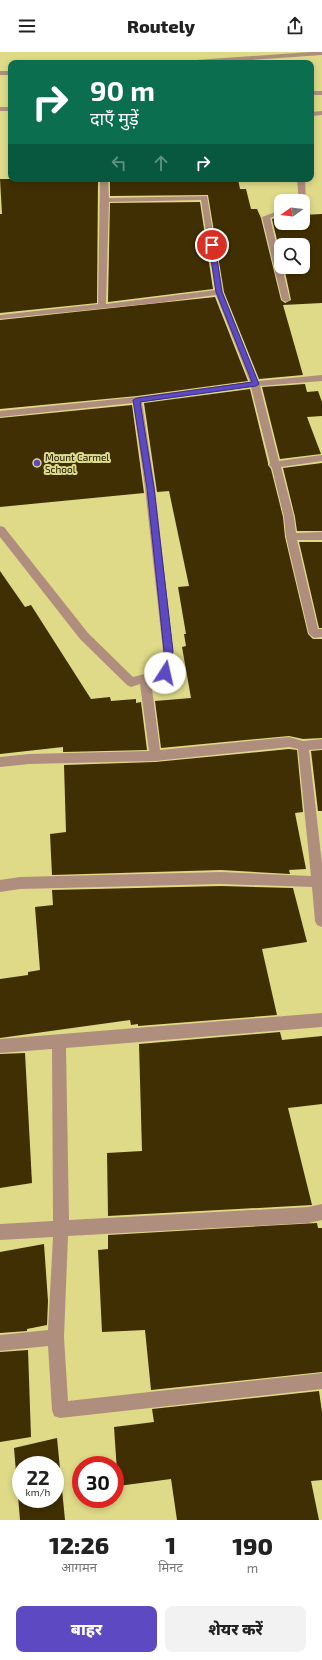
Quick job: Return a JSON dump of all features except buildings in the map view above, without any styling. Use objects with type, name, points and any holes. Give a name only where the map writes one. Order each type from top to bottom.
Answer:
[{"type":"street","points":[[224,60],[322,53]]},
{"type":"street","points":[[102,307],[104,182]]},
{"type":"street","points":[[301,182],[302,194]]},
{"type":"street","points":[[105,200],[204,198],[219,292],[256,384],[274,465],[289,517],[291,537],[314,634],[322,633]]},
{"type":"street","points":[[274,214],[266,217],[286,300]]},
{"type":"street","points":[[0,317],[102,307],[219,292]]},
{"type":"street","points":[[0,414],[137,400],[256,384],[322,378]]},
{"type":"street","points":[[0,530],[84,636],[131,682],[165,673],[168,651],[150,488],[137,400]]},
{"type":"street","points":[[274,465],[322,458]]},
{"type":"street","points":[[291,537],[322,536]]},
{"type":"street","points":[[145,679],[155,756]]},
{"type":"street","points":[[0,762],[29,759],[155,756],[289,742],[304,746],[322,744]]},
{"type":"street","points":[[304,746],[322,922]]},
{"type":"street","points":[[0,886],[20,883],[221,878],[319,882]]},
{"type":"street","points":[[0,1046],[322,1020]]},
{"type":"street","points":[[59,1041],[61,1227],[56,1337],[60,1410],[322,1381]]},
{"type":"street","points":[[0,1232],[61,1227],[308,1216],[322,1212]]},
{"type":"street","points":[[0,1343],[56,1337]]},
{"type":"place","name":"Mount Carmel School","points":[[37,463]]},
{"type":"route","points":[[165,673],[168,651],[150,488],[137,400],[256,384],[219,292],[212,245]]}]
